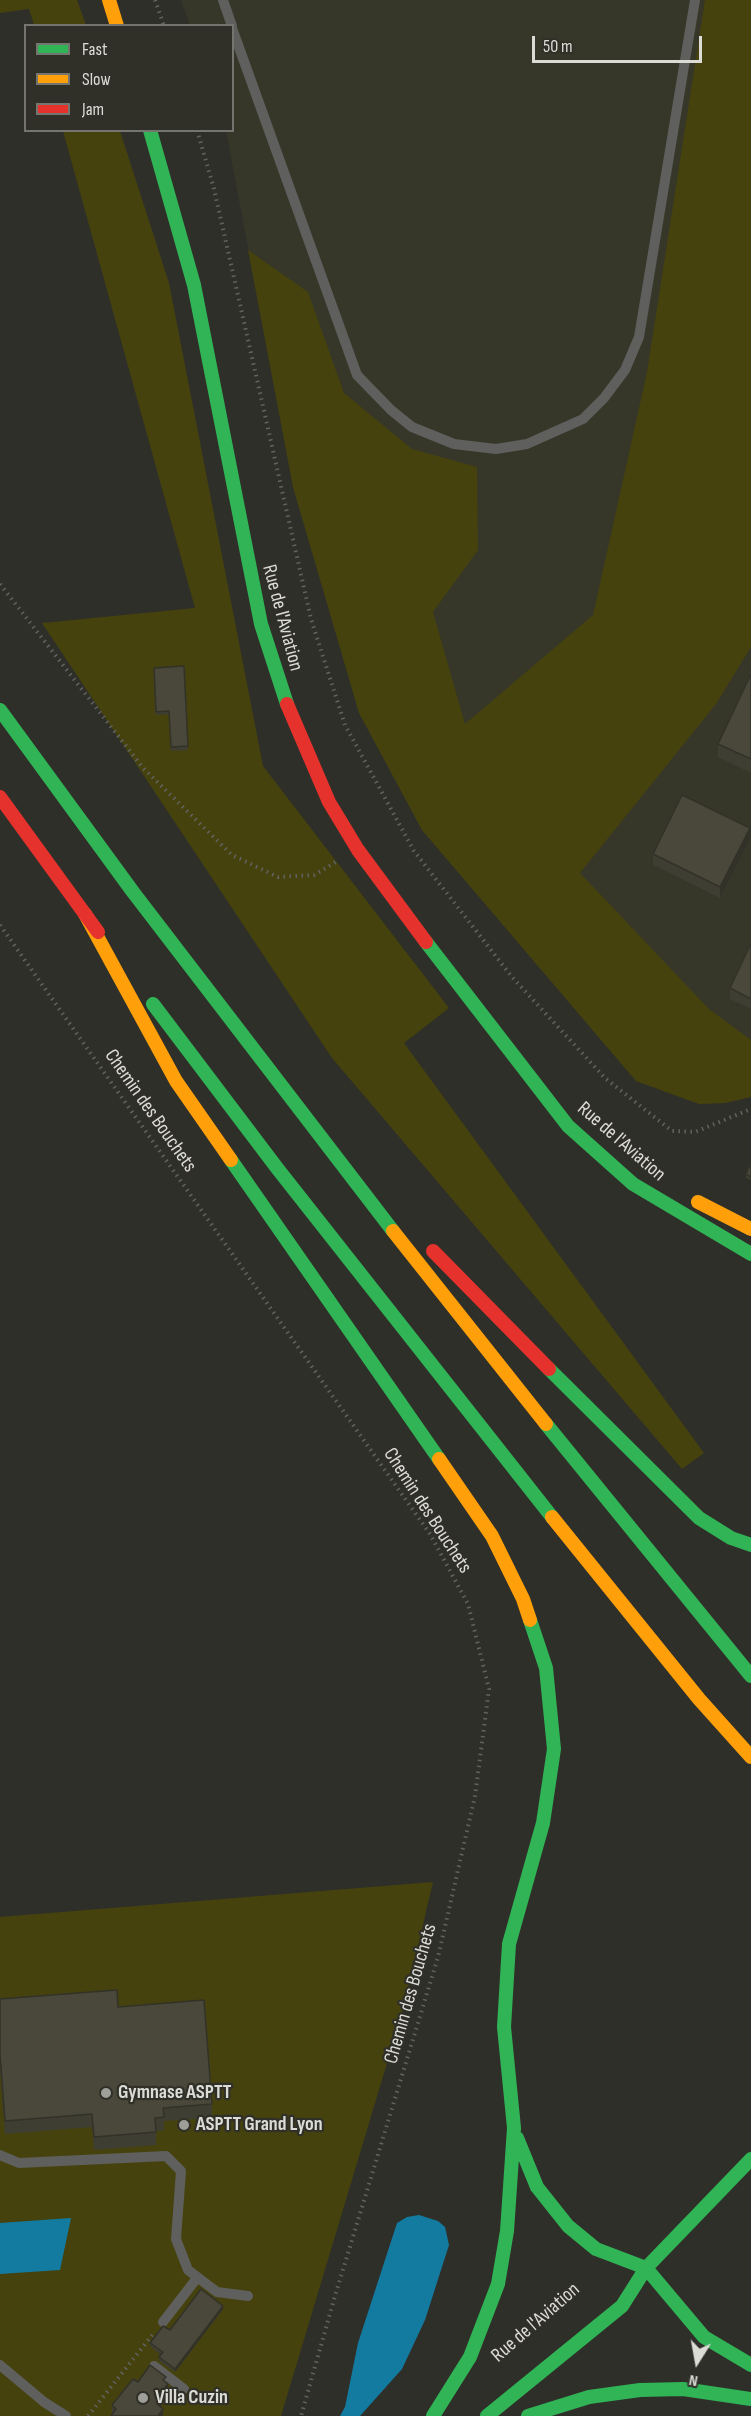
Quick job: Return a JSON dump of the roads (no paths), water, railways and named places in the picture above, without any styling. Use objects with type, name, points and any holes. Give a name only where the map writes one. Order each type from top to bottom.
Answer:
[{"type":"main road","points":[[109,0],[116,24]]},
{"type":"main road","name":"Rue de l'Aviation","points":[[151,132],[194,285],[261,624],[274,670],[306,752],[329,802],[358,850],[401,910],[516,1055],[568,1126],[633,1184],[691,1221],[751,1254]]},
{"type":"main road","points":[[0,710],[315,1132],[590,1480],[751,1676]]},
{"type":"main road","points":[[0,798],[277,1168],[545,1508],[699,1699],[751,1757]]},
{"type":"main road","points":[[85,914],[176,1081],[492,1536],[524,1599],[546,1668],[554,1749],[543,1823],[509,1944],[504,2027],[514,2128],[507,2231],[498,2284],[470,2357],[433,2416]]},
{"type":"main road","name":"Rue de l'Aviation","points":[[516,1055],[566,1101]]},
{"type":"main road","points":[[315,1132],[406,1224]]},
{"type":"main road","name":"Rue de l'Aviation","points":[[684,1193],[751,1229]]},
{"type":"main road","points":[[423,1241],[691,1511],[723,1533],[751,1545]]},
{"type":"main road","points":[[514,2128],[537,2187],[568,2226],[596,2249],[622,2262],[646,2268],[682,2314],[704,2337],[751,2365]]},
{"type":"main road","name":"Rue de l'Aviation","points":[[487,2416],[622,2306],[646,2268],[751,2159]]},
{"type":"main road","name":"Rue de l'Aviation","points":[[616,2284],[646,2268]]},
{"type":"main road","points":[[528,2416],[589,2397],[639,2390],[683,2389],[751,2399]]},
{"type":"lane","points":[[223,0],[231,24]]},
{"type":"lane","points":[[234,33],[357,375],[391,410],[412,427],[454,444],[496,449],[527,444],[583,419],[604,398],[625,370],[639,337],[695,0]]},
{"type":"lane","points":[[0,2155],[19,2163],[166,2156],[181,2171],[176,2239],[188,2270],[217,2292],[248,2296]]},
{"type":"lane","points":[[163,2322],[197,2278]]},
{"type":"lane","points":[[0,2365],[44,2402],[66,2416]]},
{"type":"lane","points":[[154,2366],[184,2389]]},
{"type":"water","points":[[419,2215],[438,2221],[445,2227],[449,2245],[425,2320],[402,2369],[360,2416],[340,2416],[345,2407],[358,2343],[397,2223],[407,2217]]},
{"type":"water","points":[[71,2218],[60,2270],[0,2274],[0,2223]]},
{"type":"place","name":"Gymnase ASPTT","points":[[106,2093]]},
{"type":"place","name":"ASPTT Grand Lyon","points":[[184,2125]]},
{"type":"place","name":"Villa Cuzin","points":[[143,2398]]}]
